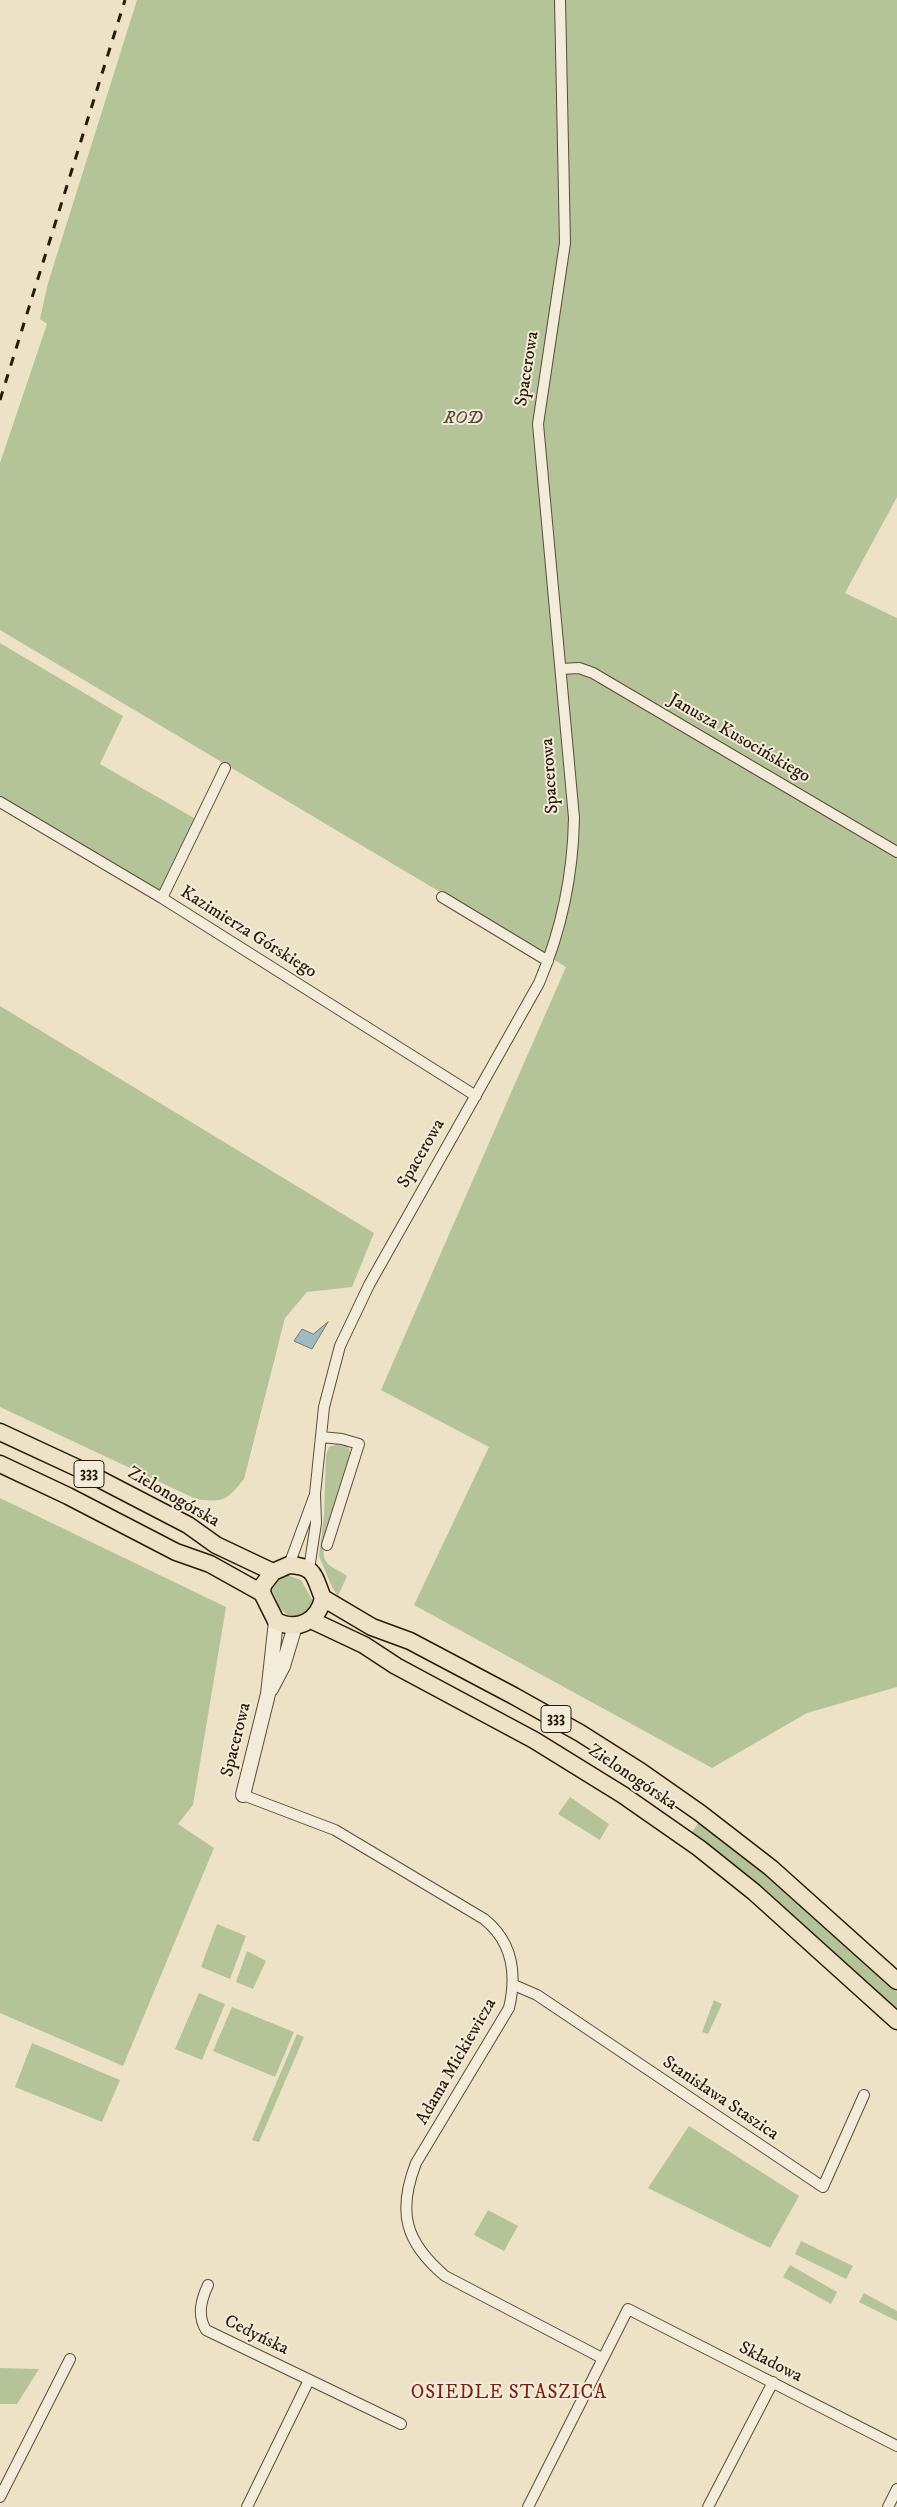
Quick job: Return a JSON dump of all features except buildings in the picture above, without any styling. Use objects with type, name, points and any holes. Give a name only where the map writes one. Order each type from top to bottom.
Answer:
[{"type":"main road","name":"Zielonogórska","points":[[0,1432],[188,1525],[216,1545],[273,1572]]},
{"type":"main road","name":"333","points":[[0,1464],[68,1496],[176,1552],[210,1564],[262,1593]]},
{"type":"main road","points":[[276,1621],[262,1593],[263,1585],[273,1572],[289,1565],[309,1569],[314,1574],[323,1598],[317,1614],[303,1623]]},
{"type":"main road","name":"Zielonogórska","points":[[323,1598],[372,1627],[410,1641],[514,1696],[580,1733],[640,1771],[700,1813],[771,1868],[897,1981]]},
{"type":"main road","name":"333","points":[[276,1621],[303,1623]]},
{"type":"main road","name":"Zielonogórska","points":[[303,1623],[364,1644],[396,1666],[534,1740],[654,1816],[754,1892],[897,2021]]},
{"type":"street","name":"Spacerowa","points":[[309,1569],[316,1523],[315,1494],[321,1437],[329,1384],[350,1323],[524,1013],[548,961],[560,929],[573,846],[574,818],[538,424],[565,243],[560,0]]},
{"type":"street","name":"Janusza Kusocińskiego","points":[[561,669],[579,668],[593,673],[897,852]]},
{"type":"street","points":[[162,898],[225,768]]},
{"type":"street","name":"Kazimierza Górskiego","points":[[0,802],[162,898],[476,1096]]},
{"type":"street","points":[[442,897],[548,961]]},
{"type":"street","points":[[321,1437],[342,1439],[359,1444],[327,1545]]},
{"type":"street","name":"Spacerowa","points":[[289,1565],[315,1494]]},
{"type":"street","name":"Spacerowa","points":[[243,1795],[268,1694],[276,1621]]},
{"type":"street","name":"Spacerowa","points":[[268,1694],[303,1623]]},
{"type":"street","name":"Adama Mickiewicza","points":[[243,1795],[335,1830],[484,1919],[508,1948],[514,1985],[509,2008],[416,2163],[408,2190],[406,2212],[412,2236],[426,2260],[445,2276],[602,2358]]},
{"type":"street","name":"Stanisława Staszica","points":[[514,1985],[537,1995],[823,2187],[864,2094]]},
{"type":"street","name":"Cedyńska","points":[[208,2285],[200,2307],[202,2323],[206,2330],[401,2424]]},
{"type":"street","name":"Składowa","points":[[602,2358],[628,2309],[897,2446]]},
{"type":"street","points":[[528,2507],[602,2358]]},
{"type":"street","points":[[0,2496],[70,2359]]},
{"type":"street","points":[[247,2507],[309,2380]]},
{"type":"street","points":[[708,2507],[773,2382]]},
{"type":"street","points":[[888,2507],[897,2489]]},
{"type":"green space","name":"ROD","points":[[137,0],[897,0],[897,497],[845,593],[897,618],[897,1687],[807,1713],[712,1768],[414,1605],[489,1447],[381,1390],[566,967],[0,630],[0,463],[47,324],[40,319],[48,283]]},
{"type":"green space","points":[[0,643],[123,716],[100,764],[194,818],[159,891],[0,797]]},
{"type":"green space","points":[[0,1006],[374,1233],[352,1287],[307,1292],[285,1318],[244,1479],[229,1496],[213,1501],[196,1499],[0,1407]]},
{"type":"green space","points":[[340,1443],[348,1446],[350,1453],[322,1543],[324,1544],[324,1557],[328,1564],[347,1576],[338,1596],[332,1587],[319,1556],[324,1515],[326,1455],[329,1447]]},
{"type":"green space","points":[[0,1498],[226,1607],[193,1805],[178,1824],[214,1848],[123,2066],[0,2013]]},
{"type":"green space","points":[[287,1575],[301,1580],[314,1603],[312,1608],[300,1616],[296,1617],[286,1614],[280,1608],[271,1590],[278,1578]]},
{"type":"green space","points":[[570,1797],[609,1824],[600,1840],[558,1814]]},
{"type":"green space","points":[[699,1822],[747,1858],[897,1992],[897,2016],[689,1836]]},
{"type":"green space","points":[[217,1924],[246,1936],[230,1979],[201,1967]]},
{"type":"green space","points":[[247,1951],[266,1961],[253,1989],[236,1982]]},
{"type":"green space","points":[[199,1993],[225,2004],[202,2060],[175,2049]]},
{"type":"green space","points":[[714,2000],[722,2004],[708,2034],[702,2032]]},
{"type":"green space","points":[[232,2007],[294,2032],[275,2077],[213,2051]]},
{"type":"green space","points":[[297,2034],[304,2037],[259,2142],[252,2140]]},
{"type":"green space","points":[[32,2043],[120,2080],[102,2122],[15,2087]]},
{"type":"green space","points":[[689,2126],[799,2196],[770,2248],[648,2188]]},
{"type":"green space","points":[[488,2210],[518,2226],[504,2251],[474,2235]]},
{"type":"green space","points":[[801,2241],[853,2266],[846,2279],[795,2254]]},
{"type":"green space","points":[[790,2265],[837,2292],[831,2304],[783,2277]]},
{"type":"green space","points":[[864,2293],[897,2311],[897,2321],[859,2302]]},
{"type":"green space","points":[[0,2368],[39,2369],[17,2404],[0,2404]]},
{"type":"water","points":[[328,1322],[312,1349],[294,1341],[302,1329],[313,1334]]},
{"type":"railway","points":[[0,400],[125,0]]},
{"type":"district","name":"OSIEDLE STASZICA","points":[[509,2394]]}]
